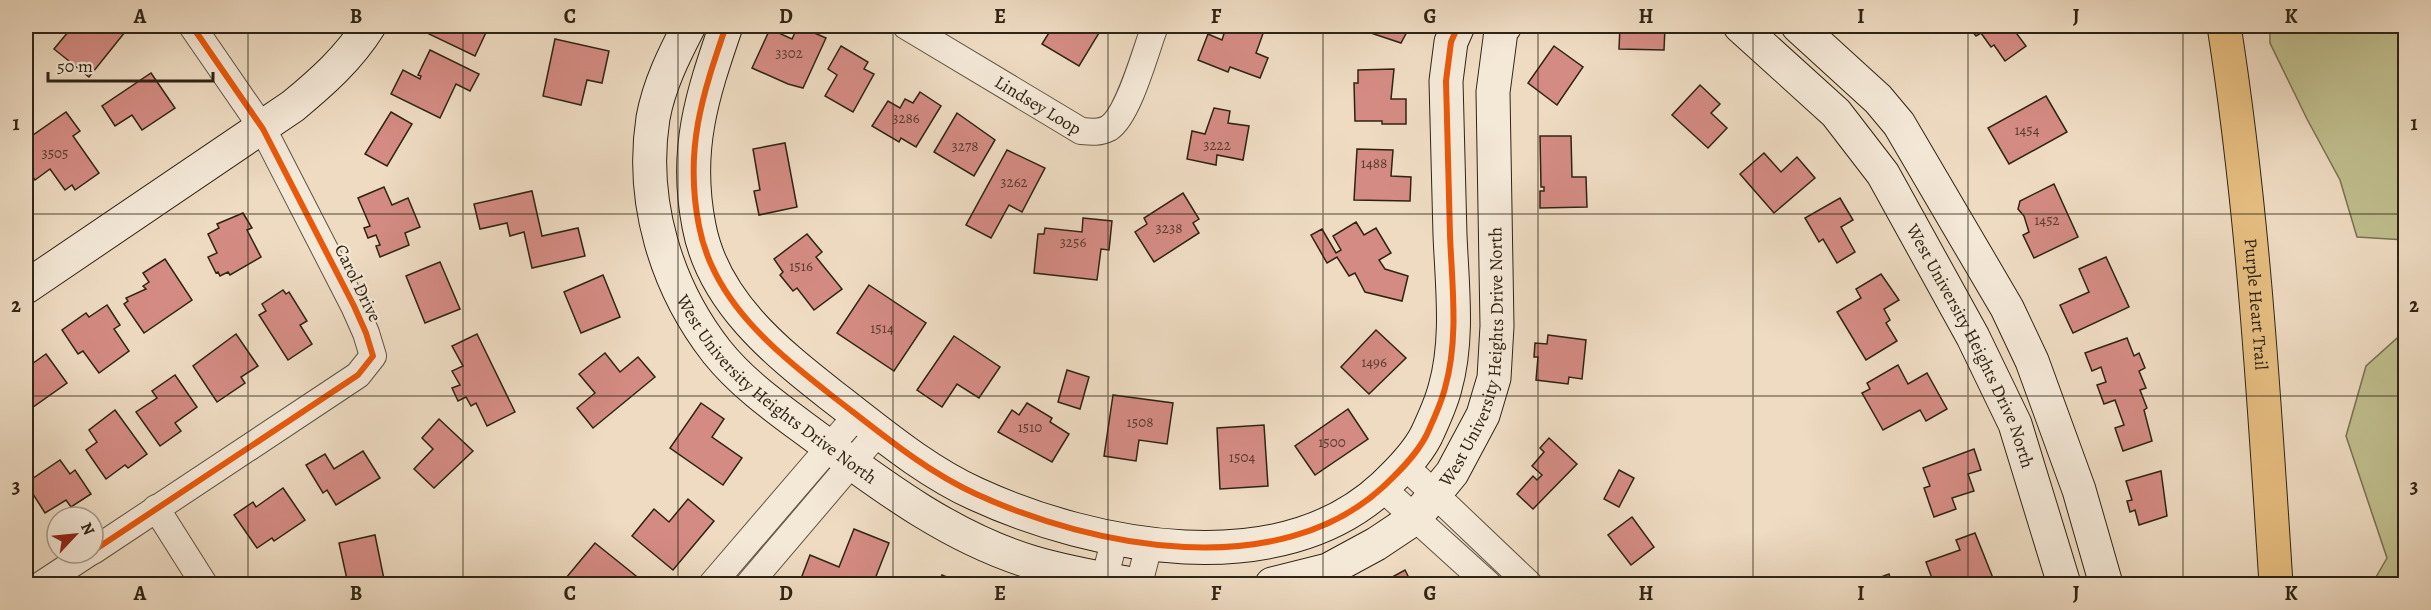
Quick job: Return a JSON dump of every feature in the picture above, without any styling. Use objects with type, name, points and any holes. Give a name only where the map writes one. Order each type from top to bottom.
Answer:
[{"type":"highway","name":"Purple Heart Trail","points":[[2224,26],[2233,83],[2254,279],[2276,585]]},
{"type":"street","name":"Carol Drive","points":[[105,543],[358,375],[373,356],[354,306],[263,129],[192,26]]},
{"type":"street","points":[[28,278],[263,129],[332,74],[369,26]]},
{"type":"street","name":"West University Heights Drive North","points":[[689,26],[671,61],[653,119],[650,172],[655,216],[665,261],[687,306],[717,352],[747,383],[882,487],[924,514],[988,546],[1030,562],[1113,583]]},
{"type":"street","name":"West University Heights Drive North","points":[[726,26],[697,121],[694,151],[699,228],[708,255],[732,300],[748,323],[788,361],[910,456],[972,493],[1027,515],[1077,531],[1163,548],[1252,545],[1298,535],[1337,519],[1371,498],[1394,477],[1424,439],[1446,388],[1454,337],[1446,81],[1451,42],[1458,26]]},
{"type":"street","name":"Lindsey Loop","points":[[906,26],[1081,131],[1096,132],[1110,127],[1123,110],[1155,26]]},
{"type":"street","name":"West University Heights Drive North","points":[[1272,585],[1328,570],[1376,544],[1425,506],[1452,472],[1483,415],[1494,378],[1497,326],[1493,92],[1501,31],[1505,26]]},
{"type":"street","name":"West University Heights Drive North","points":[[1740,26],[1836,112],[1883,174],[1973,337],[2015,424],[2064,585]]},
{"type":"street","points":[[1798,26],[1878,99],[1899,124],[2007,308],[2032,361],[2079,490],[2106,585]]},
{"type":"street","points":[[712,585],[841,455],[868,423]]},
{"type":"street","points":[[749,585],[841,455]]},
{"type":"street","points":[[1394,477],[1425,506],[1529,585]]},
{"type":"street","points":[[1425,506],[1488,585]]},
{"type":"street","points":[[156,508],[204,585]]},
{"type":"street","points":[[1113,583],[1115,538]]},
{"type":"street","points":[[1138,585],[1149,545]]},
{"type":"street","name":"Carol Drive","points":[[42,585],[72,565]]},
{"type":"shaded area","points":[[2270,26],[2405,26],[2405,240],[2357,237],[2340,180],[2270,43]]},
{"type":"shaded area","points":[[2405,331],[2405,584],[2372,584],[2387,558],[2346,436],[2366,366]]},
{"type":"building","points":[[73,26],[129,27],[89,77],[54,49]]},
{"type":"building","points":[[433,26],[489,26],[475,56],[429,34]]},
{"type":"building","points":[[798,26],[826,38],[803,88],[752,68],[770,29],[792,39]]},
{"type":"building","points":[[1049,26],[1093,26],[1099,33],[1079,66],[1042,44],[1052,28]]},
{"type":"building","points":[[1217,26],[1277,26],[1275,32],[1265,28],[1256,53],[1268,58],[1260,78],[1230,67],[1228,72],[1198,60],[1208,34],[1222,40],[1224,34],[1215,30]]},
{"type":"building","points":[[1371,26],[1410,26],[1401,43],[1368,32]]},
{"type":"building","points":[[1620,26],[1665,27],[1664,50],[1619,49]]},
{"type":"building","points":[[1968,26],[2011,26],[2026,46],[2005,61],[1994,45],[1991,47],[1981,33],[1976,36]]},
{"type":"building","points":[[555,39],[609,51],[602,83],[587,80],[581,105],[543,96]]},
{"type":"building","points":[[841,46],[868,62],[864,69],[874,74],[853,112],[825,96],[837,75],[828,69]]},
{"type":"building","points":[[1554,46],[1583,67],[1557,105],[1528,83]]},
{"type":"building","points":[[430,50],[479,74],[470,91],[456,84],[440,118],[391,94],[403,70],[420,79],[421,76],[418,75]]},
{"type":"building","points":[[1394,69],[1391,99],[1406,99],[1406,124],[1355,121],[1354,83],[1358,83],[1358,70]]},
{"type":"building","points":[[151,73],[175,108],[142,130],[132,115],[115,126],[102,106]]},
{"type":"building","points":[[1700,85],[1720,104],[1711,113],[1727,128],[1708,148],[1672,115]]},
{"type":"building","points":[[920,92],[941,106],[916,147],[901,138],[899,142],[872,126],[888,101],[900,108],[905,99],[913,103]]},
{"type":"building","points":[[2046,96],[2067,132],[2009,164],[1988,128]]},
{"type":"building","points":[[1214,108],[1230,111],[1228,123],[1249,126],[1243,160],[1217,155],[1216,165],[1187,159],[1192,131],[1205,134]]},
{"type":"building","points":[[66,112],[80,131],[73,136],[99,173],[75,190],[72,185],[65,190],[50,169],[35,180],[26,167],[26,140]]},
{"type":"building","points":[[391,112],[412,124],[387,166],[365,154]]},
{"type":"building","points":[[957,113],[995,140],[974,176],[934,152]]},
{"type":"building","points":[[1540,136],[1571,136],[1572,177],[1586,177],[1587,207],[1540,208],[1540,191],[1544,191],[1544,187],[1541,187]]},
{"type":"building","points":[[785,143],[797,207],[759,215],[754,191],[760,190],[753,149]]},
{"type":"building","points":[[1357,149],[1393,150],[1391,176],[1411,177],[1410,201],[1354,200]]},
{"type":"building","points":[[1007,150],[1045,168],[1022,212],[1009,205],[991,238],[966,225]]},
{"type":"building","points":[[1764,153],[1781,172],[1797,157],[1815,178],[1774,213],[1740,174]]},
{"type":"building","points":[[2054,184],[2078,237],[2034,258],[2023,235],[2029,232],[2024,216],[2018,209],[2020,201]]},
{"type":"building","points":[[384,187],[392,205],[408,198],[420,227],[405,233],[409,245],[380,257],[376,246],[380,245],[376,235],[368,238],[364,228],[370,226],[358,198]]},
{"type":"building","points":[[532,191],[542,236],[578,228],[585,256],[532,268],[524,232],[510,236],[507,223],[480,229],[474,204]]},
{"type":"building","points":[[1183,193],[1199,219],[1193,223],[1199,233],[1154,262],[1135,232],[1147,224],[1144,218]]},
{"type":"building","points":[[1840,198],[1853,220],[1841,227],[1855,252],[1837,263],[1823,239],[1819,242],[1805,218]]},
{"type":"building","points":[[243,213],[252,228],[247,230],[261,257],[230,275],[228,272],[220,276],[208,257],[217,253],[208,234],[219,228],[217,224]]},
{"type":"building","points":[[1083,218],[1112,221],[1109,250],[1101,249],[1097,280],[1034,273],[1038,234],[1044,234],[1045,228],[1082,232]]},
{"type":"building","points":[[1356,222],[1364,235],[1376,228],[1391,253],[1379,260],[1385,269],[1408,276],[1402,301],[1365,292],[1355,273],[1349,276],[1337,257],[1327,263],[1311,235],[1322,229],[1336,253],[1341,250],[1333,236]]},
{"type":"building","points":[[807,234],[822,252],[816,257],[842,289],[814,310],[797,288],[793,291],[780,275],[783,272],[774,259]]},
{"type":"building","points":[[2106,257],[2129,307],[2073,333],[2060,305],[2089,292],[2079,269]]},
{"type":"building","points":[[165,259],[192,300],[144,333],[124,304],[128,301],[126,298],[146,289],[143,286],[149,282],[143,273]]},
{"type":"building","points":[[440,262],[460,309],[425,323],[406,276]]},
{"type":"building","points":[[1881,274],[1899,300],[1884,309],[1890,320],[1886,323],[1897,341],[1866,360],[1837,312],[1861,298],[1856,289]]},
{"type":"building","points":[[603,275],[620,317],[581,333],[564,292]]},
{"type":"building","points":[[869,285],[926,323],[894,371],[837,333]]},
{"type":"building","points":[[283,290],[286,294],[289,292],[307,321],[300,325],[312,344],[288,360],[259,315],[266,311],[262,304]]},
{"type":"building","points":[[107,305],[120,325],[114,329],[129,351],[99,373],[83,351],[78,354],[62,330],[86,313],[89,317]]},
{"type":"building","points":[[1376,330],[1406,358],[1369,394],[1341,367]]},
{"type":"building","points":[[236,334],[258,366],[241,377],[245,383],[217,402],[193,366]]},
{"type":"building","points":[[477,334],[515,412],[487,426],[476,403],[471,406],[466,397],[458,401],[452,388],[460,385],[452,371],[463,366],[452,346]]},
{"type":"building","points":[[1548,335],[1586,340],[1582,379],[1569,377],[1568,384],[1536,380],[1538,357],[1534,357],[1535,343],[1547,344]]},
{"type":"building","points":[[954,336],[1000,367],[979,398],[957,384],[942,407],[917,390]]},
{"type":"building","points":[[2127,338],[2134,356],[2139,353],[2145,368],[2139,371],[2146,388],[2140,390],[2147,408],[2144,410],[2152,441],[2123,451],[2115,428],[2124,425],[2115,400],[2104,404],[2097,385],[2106,382],[2101,367],[2092,371],[2085,353]]},
{"type":"building","points":[[605,353],[620,372],[638,357],[655,377],[593,428],[577,408],[595,393],[579,374]]},
{"type":"building","points":[[46,354],[67,383],[26,412],[26,361],[29,366]]},
{"type":"building","points":[[1898,365],[1908,384],[1927,373],[1947,409],[1926,421],[1920,410],[1883,430],[1862,393],[1870,389],[1867,383]]},
{"type":"building","points":[[1067,370],[1089,377],[1080,409],[1058,402]]},
{"type":"building","points":[[175,375],[197,407],[175,423],[181,431],[160,446],[136,412],[157,398],[152,391]]},
{"type":"building","points":[[1113,395],[1173,403],[1167,444],[1139,440],[1136,461],[1104,456]]},
{"type":"building","points":[[701,403],[724,419],[712,437],[742,458],[723,485],[670,448]]},
{"type":"building","points":[[1027,403],[1052,418],[1050,422],[1069,434],[1052,462],[998,432],[1012,410],[1019,415]]},
{"type":"building","points":[[1348,409],[1368,439],[1315,475],[1295,446]]},
{"type":"building","points":[[115,410],[147,454],[128,468],[125,465],[106,479],[86,450],[97,442],[89,430]]},
{"type":"building","points":[[439,419],[473,451],[434,488],[414,469],[433,449],[422,438]]},
{"type":"building","points":[[1264,425],[1268,486],[1220,489],[1217,428]]},
{"type":"building","points":[[1549,438],[1577,464],[1533,509],[1517,494],[1533,476],[1537,480],[1542,475],[1532,466],[1544,452],[1540,448]]},
{"type":"building","points":[[1974,449],[1981,470],[1968,474],[1974,491],[1952,498],[1956,509],[1934,517],[1924,488],[1930,486],[1923,468]]},
{"type":"building","points":[[363,451],[380,478],[336,505],[327,490],[323,493],[306,465],[325,454],[334,469]]},
{"type":"building","points":[[60,460],[70,474],[75,470],[91,494],[74,505],[70,505],[66,500],[58,505],[45,505],[45,513],[26,483]]},
{"type":"building","points":[[1619,470],[1634,478],[1619,507],[1604,499]]},
{"type":"building","points":[[2161,471],[2167,516],[2139,525],[2135,510],[2130,512],[2127,501],[2132,500],[2126,481]]},
{"type":"building","points":[[283,488],[305,520],[274,541],[272,538],[257,548],[234,515],[253,502],[256,507]]},
{"type":"building","points":[[688,499],[714,521],[673,570],[632,536],[654,509],[669,522]]},
{"type":"building","points":[[1632,517],[1654,547],[1631,565],[1608,535]]},
{"type":"building","points":[[854,529],[889,543],[873,584],[799,584],[810,555],[839,567]]},
{"type":"building","points":[[1975,533],[1995,583],[1945,584],[1943,577],[1933,581],[1926,562],[1960,550],[1956,540]]},
{"type":"building","points":[[375,535],[385,584],[348,584],[339,543]]},
{"type":"building","points":[[595,543],[646,584],[561,584]]},
{"type":"building","points":[[1405,570],[1412,584],[1384,584],[1383,582]]},
{"type":"building","points":[[1889,574],[1892,584],[1878,584],[1876,579]]},
{"type":"building","points":[[942,575],[963,584],[938,584]]},
{"type":"cycle path","points":[[105,543],[358,375],[373,356],[354,306],[263,129],[192,26]]},
{"type":"cycle path","points":[[726,26],[698,124],[695,148],[695,198],[706,253],[732,301],[749,322],[789,361],[831,395],[901,449],[956,484],[1023,513],[1075,529],[1129,541],[1185,547],[1240,546],[1293,536],[1341,517],[1384,486],[1402,469],[1426,436],[1443,394],[1452,350],[1454,312],[1446,81],[1451,42],[1458,26]]}]
